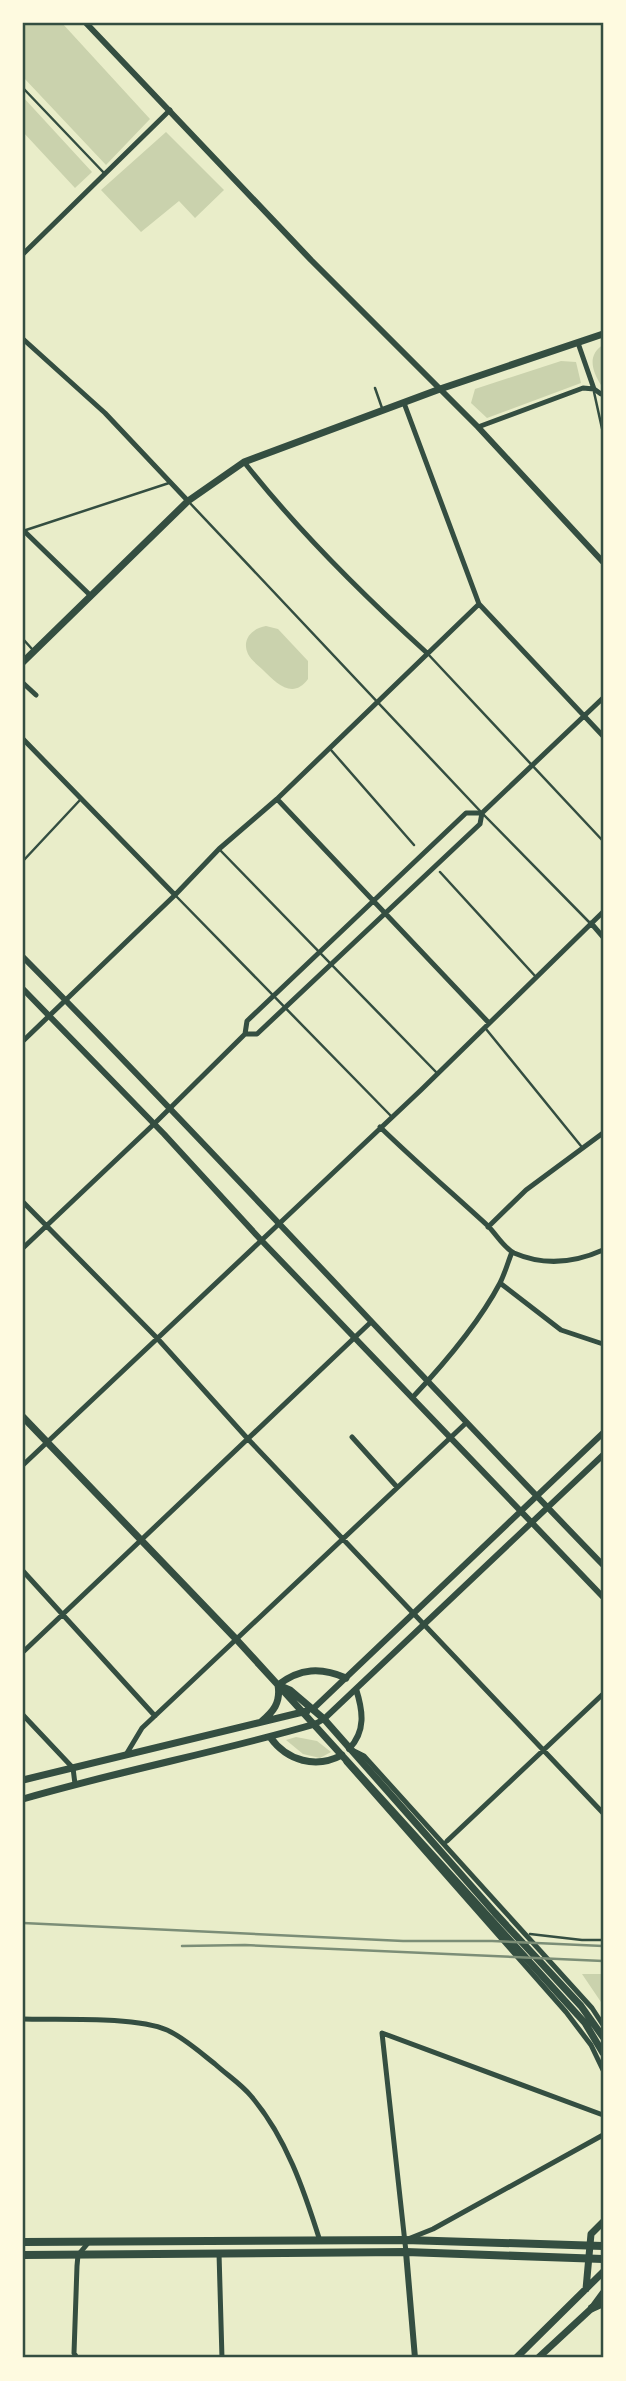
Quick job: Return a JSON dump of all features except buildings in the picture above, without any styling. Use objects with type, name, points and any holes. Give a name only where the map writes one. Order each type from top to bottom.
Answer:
[{"type":"main road","points":[[23,662],[188,501],[244,462],[440,389],[603,334]]},
{"type":"main road","points":[[23,1417],[315,1724],[352,1769],[585,2023],[603,2053]]},
{"type":"main road","points":[[278,1685],[293,1675],[309,1671],[328,1671],[346,1678]]},
{"type":"main road","points":[[278,1685],[290,1690],[314,1708],[349,1749],[363,1760],[581,2006],[603,2037]]},
{"type":"main road","points":[[261,1722],[276,1706],[280,1696],[278,1685]]},
{"type":"main road","points":[[23,1780],[314,1708]]},
{"type":"main road","points":[[23,1799],[127,1770],[271,1737],[315,1724]]},
{"type":"main road","points":[[271,1737],[283,1751],[309,1762],[327,1762],[342,1755]]},
{"type":"main road","points":[[127,1754],[127,1770]]},
{"type":"main road","points":[[586,2291],[591,2234],[603,2222]]},
{"type":"main road","points":[[23,2242],[405,2240],[603,2246]]},
{"type":"main road","points":[[23,2255],[406,2252],[603,2259]]},
{"type":"main road","points":[[516,2358],[603,2272]]},
{"type":"main road","points":[[538,2358],[592,2308],[603,2293]]},
{"type":"main road","points":[[592,2308],[603,2303]]},
{"type":"street","points":[[86,23],[311,260],[478,427],[603,562]]},
{"type":"street","points":[[23,254],[170,110]]},
{"type":"street","points":[[23,339],[96,404],[188,501]]},
{"type":"street","points":[[578,343],[594,389]]},
{"type":"street","points":[[478,427],[583,388],[603,393]]},
{"type":"street","points":[[404,403],[479,604],[603,736]]},
{"type":"street","points":[[244,462],[274,499],[367,599],[427,653]]},
{"type":"street","points":[[23,531],[91,596]]},
{"type":"street","points":[[23,1041],[219,849],[277,799],[479,604]]},
{"type":"street","points":[[23,683],[36,695]]},
{"type":"street","points":[[245,1034],[257,1034],[480,824],[482,813],[603,698]]},
{"type":"street","points":[[23,739],[175,895]]},
{"type":"street","points":[[277,799],[487,1025]]},
{"type":"street","points":[[23,1248],[245,1034],[247,1021],[319,952],[466,813],[482,813]]},
{"type":"street","points":[[23,1465],[392,1117],[603,912]]},
{"type":"street","points":[[591,923],[603,937]]},
{"type":"street","points":[[23,957],[603,1565]]},
{"type":"street","points":[[23,989],[603,1597]]},
{"type":"street","points":[[380,1127],[512,1252],[545,1262],[565,1261],[603,1250]]},
{"type":"street","points":[[488,1227],[526,1189],[603,1133]]},
{"type":"street","points":[[23,1202],[158,1338],[247,1438],[603,1812]]},
{"type":"street","points":[[412,1398],[466,1333],[500,1283],[512,1252]]},
{"type":"street","points":[[500,1283],[561,1330],[603,1344]]},
{"type":"street","points":[[23,1652],[371,1322]]},
{"type":"street","points":[[127,1754],[142,1728],[466,1423]]},
{"type":"street","points":[[314,1708],[603,1433]]},
{"type":"street","points":[[352,1437],[397,1487]]},
{"type":"street","points":[[315,1724],[324,1719],[603,1455]]},
{"type":"street","points":[[23,1571],[155,1716]]},
{"type":"street","points":[[349,1749],[358,1740],[362,1721],[356,1689]]},
{"type":"street","points":[[447,1840],[603,1694]]},
{"type":"street","points":[[23,1716],[73,1768],[75,1784]]},
{"type":"street","points":[[363,1760],[592,2008],[603,2025]]},
{"type":"street","points":[[352,1769],[566,2012],[591,2045],[603,2070]]},
{"type":"street","points":[[23,2019],[105,2021],[167,2030],[206,2057],[250,2095],[278,2134],[320,2241]]},
{"type":"street","points":[[415,2358],[382,2033],[603,2115]]},
{"type":"street","points":[[405,2240],[433,2229],[603,2135]]},
{"type":"street","points":[[77,2358],[78,2255],[89,2242]]},
{"type":"street","points":[[219,2253],[222,2358]]},
{"type":"lane","points":[[23,88],[105,174]]},
{"type":"lane","points":[[374,388],[383,411]]},
{"type":"lane","points":[[594,389],[603,433]]},
{"type":"lane","points":[[23,531],[170,482]]},
{"type":"lane","points":[[188,501],[482,813],[591,923]]},
{"type":"lane","points":[[23,639],[34,651]]},
{"type":"lane","points":[[427,653],[603,841]]},
{"type":"lane","points":[[329,747],[414,845]]},
{"type":"lane","points":[[23,861],[82,799]]},
{"type":"lane","points":[[219,849],[437,1073]]},
{"type":"lane","points":[[440,872],[536,977]]},
{"type":"lane","points":[[175,895],[392,1117]]},
{"type":"lane","points":[[487,1025],[584,1149]]},
{"type":"lane","points":[[530,1934],[603,1940]]},
{"type":"green space","points":[[23,23],[62,23],[150,119],[106,165],[23,77]]},
{"type":"green space","points":[[23,97],[92,172],[75,188],[23,132]]},
{"type":"green space","points":[[166,132],[224,190],[195,218],[179,201],[141,232],[101,190]]},
{"type":"green space","points":[[603,345],[601,385],[595,374],[593,358]]},
{"type":"green space","points":[[561,361],[576,362],[581,383],[487,418],[471,403],[475,389]]},
{"type":"green space","points":[[266,626],[278,629],[308,661],[308,679],[302,685],[291,689],[285,687],[273,680],[249,656],[246,649],[247,639],[257,629]]},
{"type":"green space","points":[[296,1737],[317,1741],[331,1752],[320,1758],[303,1754],[286,1740]]},
{"type":"green space","points":[[582,1974],[603,1974],[603,2005]]},
{"type":"railway","points":[[23,1923],[403,1941],[492,1941],[603,1946]]},
{"type":"railway","points":[[182,1946],[245,1945],[603,1961]]}]
